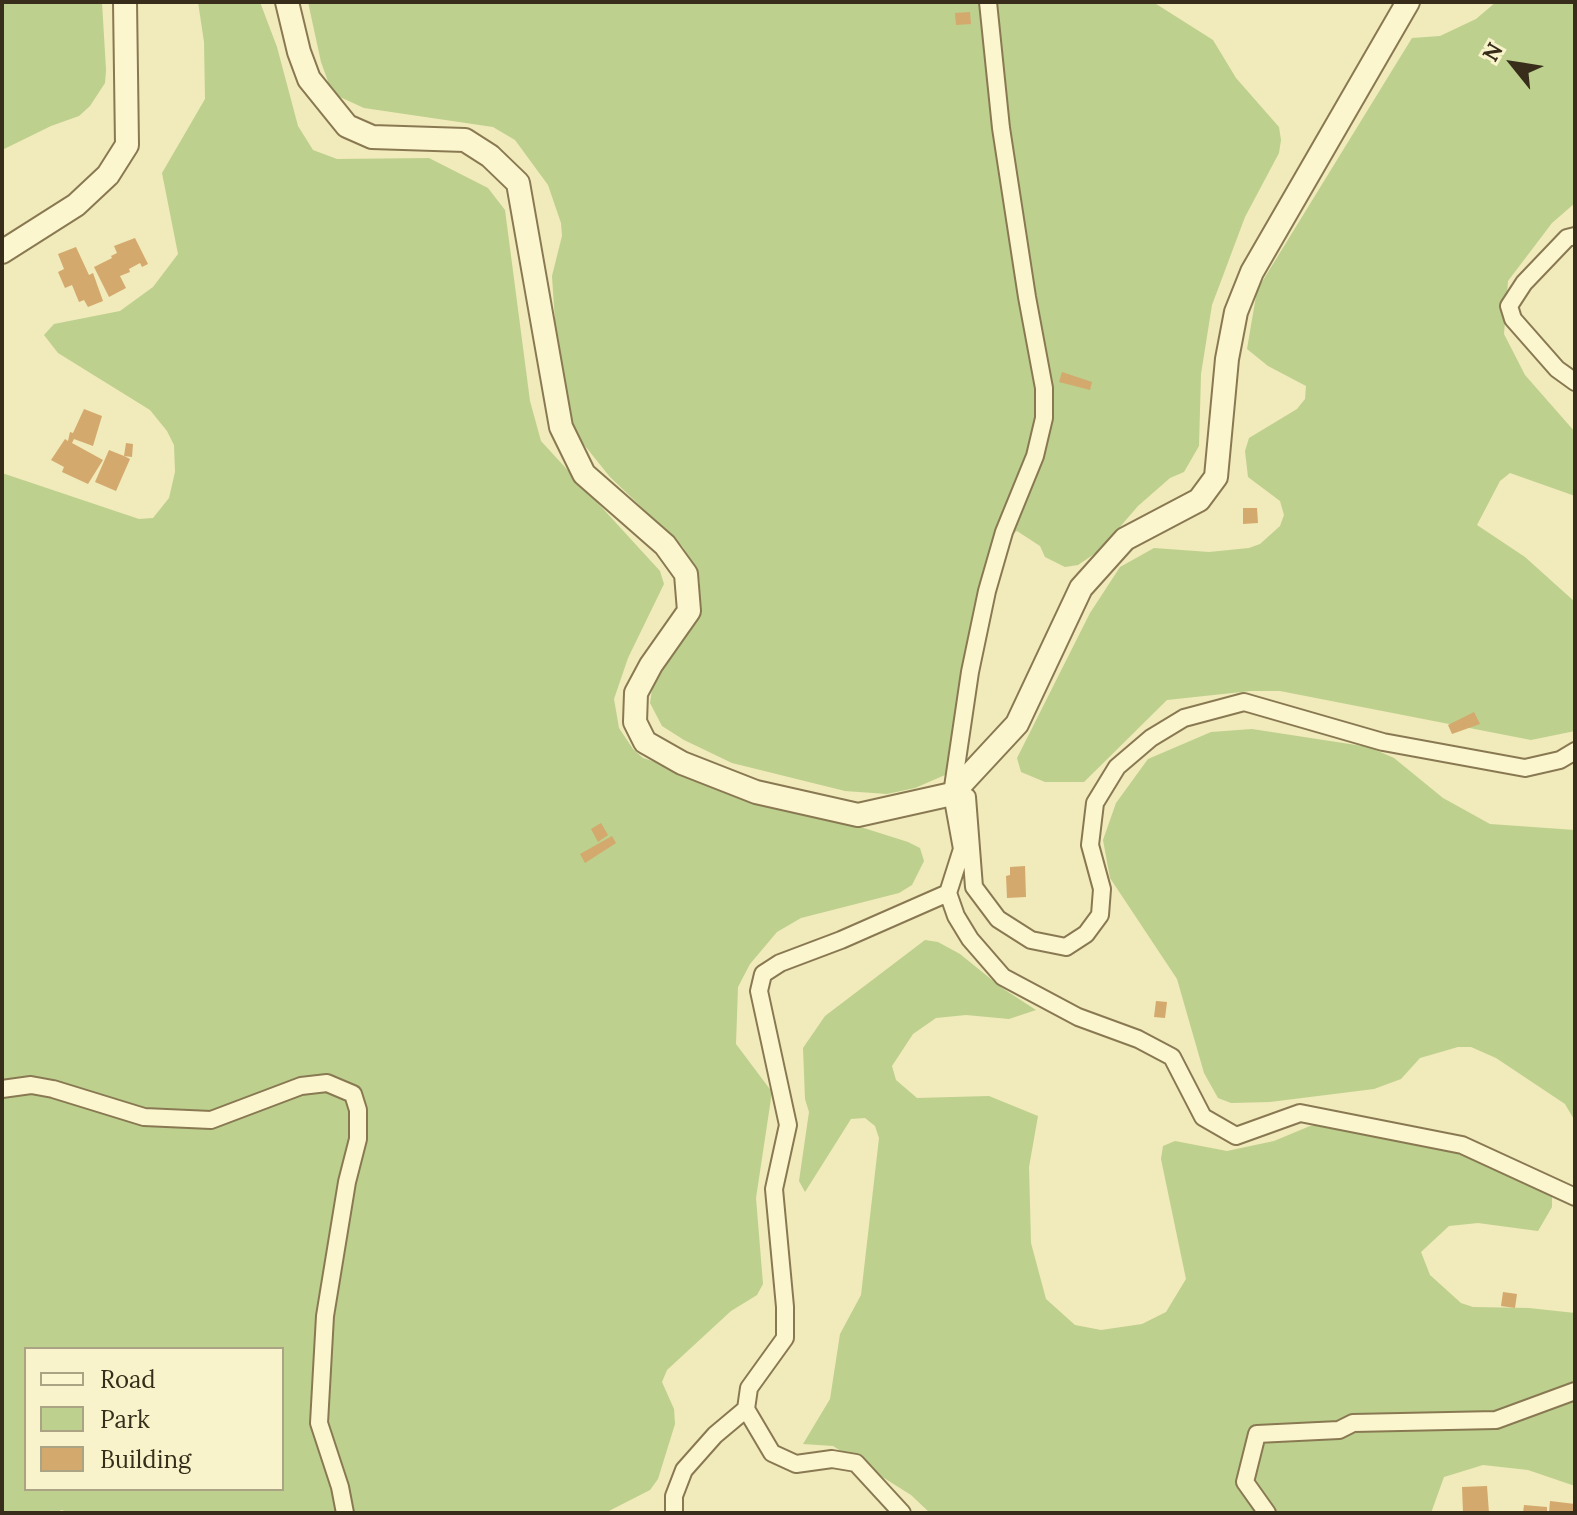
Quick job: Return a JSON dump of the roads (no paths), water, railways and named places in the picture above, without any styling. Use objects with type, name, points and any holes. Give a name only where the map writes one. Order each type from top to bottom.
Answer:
[{"type":"street","points":[[2,252],[76,205],[108,175],[127,145],[125,2]]},
{"type":"street","points":[[287,2],[309,79],[347,126],[372,137],[465,140],[490,156],[518,183],[561,427],[584,474],[665,545],[686,574],[689,611],[651,665],[636,693],[635,722],[645,742],[682,763],[756,792],[858,815],[952,794],[967,797],[974,887],[998,919],[1031,940],[1066,947],[1086,934],[1100,915],[1102,889],[1090,845],[1095,803],[1117,767],[1151,738],[1184,718],[1244,702],[1383,742],[1525,768],[1560,760],[1575,751]]},
{"type":"street","points":[[988,2],[1004,143],[1044,388],[1044,418],[1035,456],[1004,532],[987,591],[970,672],[952,794],[962,849],[948,893],[956,916],[970,939],[1003,977],[1078,1017],[1138,1039],[1172,1057],[1203,1117],[1236,1136],[1300,1113],[1462,1145],[1575,1197]]},
{"type":"street","points":[[952,794],[1017,724],[1081,588],[1125,539],[1199,500],[1216,477],[1227,359],[1236,312],[1246,285],[1408,2]]},
{"type":"street","points":[[1575,236],[1567,238],[1524,283],[1509,306],[1513,319],[1557,369],[1575,382]]},
{"type":"street","points":[[902,1513],[856,1463],[832,1459],[796,1464],[772,1453],[746,1409],[749,1388],[785,1338],[774,1189],[788,1125],[759,991],[763,974],[780,963],[948,893]]},
{"type":"street","points":[[2,1089],[31,1085],[144,1117],[211,1120],[301,1086],[327,1083],[353,1094],[358,1110],[358,1139],[347,1182],[325,1316],[319,1423],[340,1487],[345,1513]]},
{"type":"street","points":[[1267,1513],[1245,1482],[1257,1434],[1339,1430],[1353,1423],[1496,1420],[1575,1391]]},
{"type":"street","points":[[674,1513],[674,1496],[684,1470],[715,1435],[746,1409]]}]
